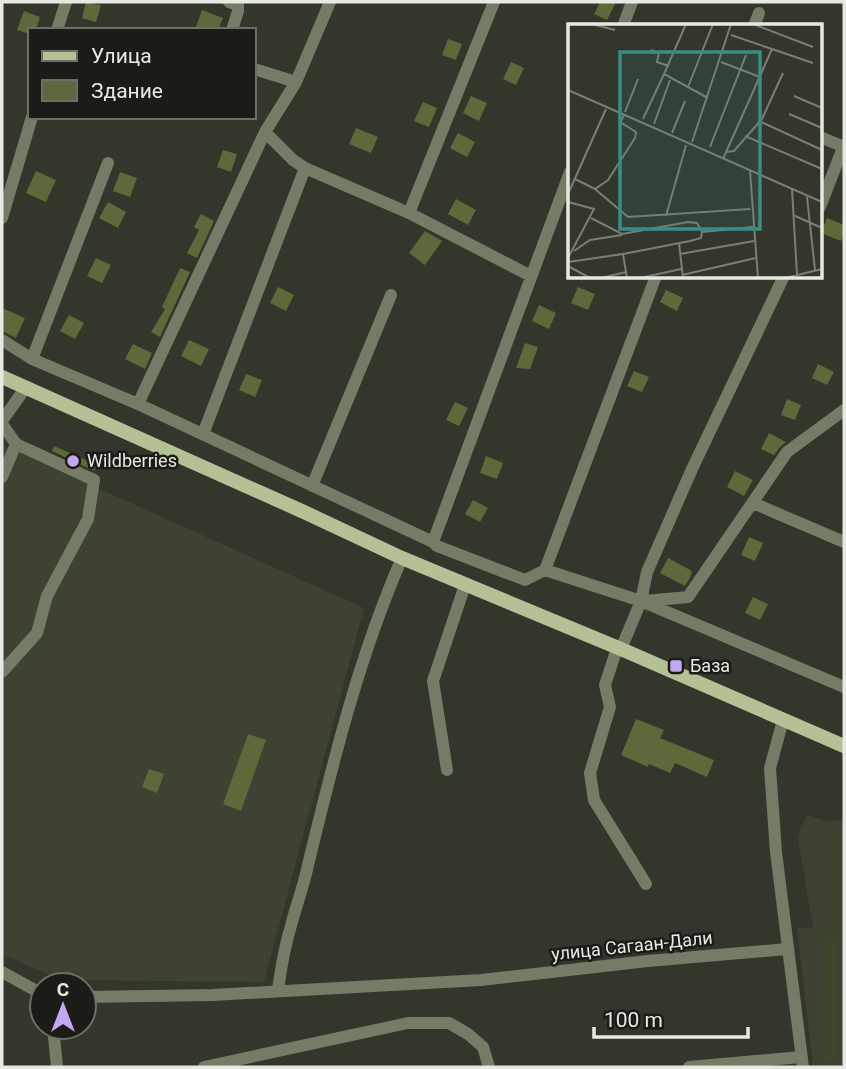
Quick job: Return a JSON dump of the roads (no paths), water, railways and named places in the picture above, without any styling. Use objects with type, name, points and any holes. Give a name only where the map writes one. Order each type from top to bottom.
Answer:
[{"type":"main road","points":[[2,377],[401,558],[844,746]]},
{"type":"street","points":[[59,28],[66,2]]},
{"type":"street","points":[[229,2],[238,5],[233,28]]},
{"type":"street","points":[[138,404],[265,132],[296,82],[330,2]]},
{"type":"street","points":[[410,213],[495,2]]},
{"type":"street","points":[[624,24],[632,2]]},
{"type":"street","points":[[755,24],[759,13]]},
{"type":"street","points":[[256,70],[296,82]]},
{"type":"street","points":[[2,218],[31,119]]},
{"type":"street","points":[[265,132],[305,168],[410,213],[531,276]]},
{"type":"street","points":[[822,138],[844,146],[822,202]]},
{"type":"street","points":[[32,359],[108,163]]},
{"type":"street","points":[[203,434],[305,168]]},
{"type":"street","points":[[433,542],[568,175]]},
{"type":"street","points":[[2,340],[32,359],[138,404],[438,546],[525,580],[545,570],[655,278]]},
{"type":"street","points":[[646,884],[594,800],[590,773],[610,707],[605,685],[641,601],[647,572],[692,469],[783,278]]},
{"type":"street","points":[[312,486],[391,295]]},
{"type":"street","points":[[2,671],[37,633],[47,596],[88,519],[94,480],[16,444],[2,423],[26,387]]},
{"type":"street","points":[[641,601],[688,597],[787,452],[842,415]]},
{"type":"street","points":[[2,477],[16,444]]},
{"type":"street","points":[[752,503],[844,542]]},
{"type":"street","points":[[278,990],[288,937],[326,792],[368,646],[401,558]]},
{"type":"street","points":[[545,570],[641,601],[844,687]]},
{"type":"street","points":[[447,770],[433,681],[465,585]]},
{"type":"street","points":[[690,1067],[802,1062],[776,852],[770,768],[783,720]]},
{"type":"street","name":"улица Сагаан-Дали","points":[[98,997],[213,995],[481,980],[649,961],[787,950]]},
{"type":"street","points":[[2,972],[28,986]]},
{"type":"street","points":[[207,1067],[408,1023],[449,1023],[483,1047],[488,1067]]},
{"type":"street","points":[[54,1041],[57,1067]]},
{"type":"place","name":"Wildberries","points":[[73,461]]},
{"type":"place","name":"База","points":[[676,666]]}]
